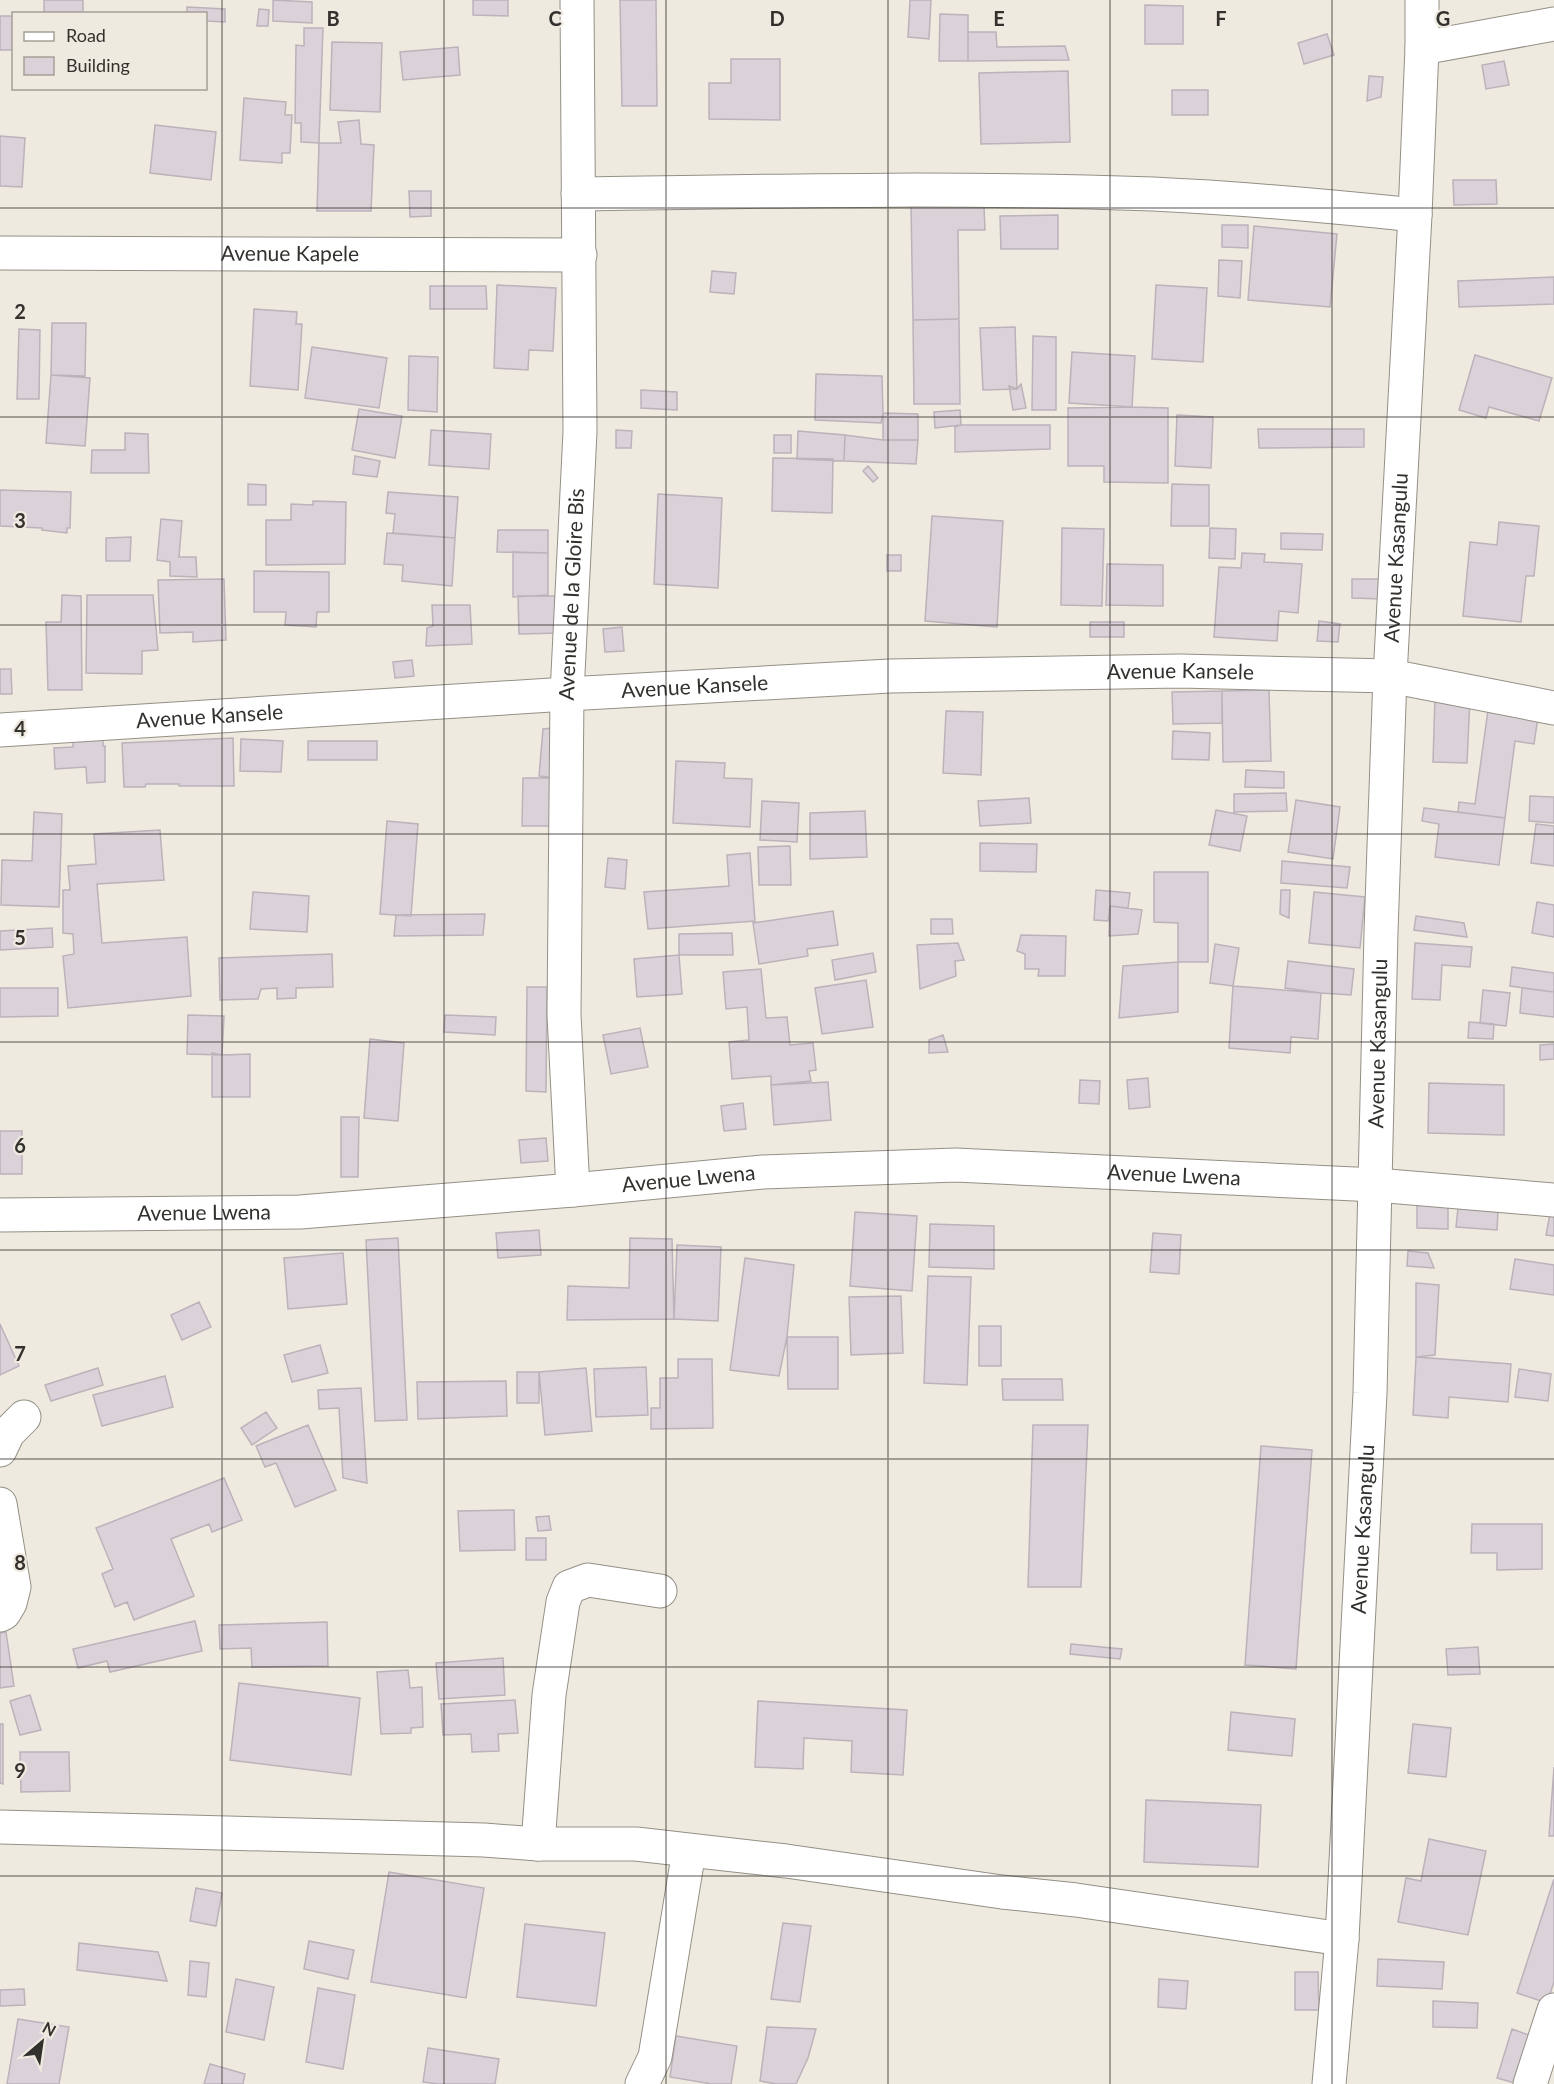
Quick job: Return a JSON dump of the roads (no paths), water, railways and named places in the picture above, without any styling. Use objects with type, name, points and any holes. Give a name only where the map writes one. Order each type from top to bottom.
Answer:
[{"type":"street","name":"Avenue de la Gloire Bis","points":[[573,1190],[564,1015],[567,694],[580,432],[577,0]]},
{"type":"street","name":"Avenue Kasangulu","points":[[1329,2084],[1342,1939],[1370,1394],[1381,920],[1390,676],[1415,215],[1422,0]]},
{"type":"street","points":[[1422,48],[1554,24]]},
{"type":"street","points":[[578,194],[866,189],[1153,194],[1298,203],[1415,215]]},
{"type":"street","name":"Avenue Kapele","points":[[0,253],[580,255]]},
{"type":"street","name":"Avenue Kansele","points":[[0,730],[890,676],[1180,670],[1390,676],[1554,708]]},
{"type":"street","name":"Avenue Lwena","points":[[0,1215],[300,1212],[762,1172],[956,1165],[1376,1185],[1554,1200]]},
{"type":"street","points":[[0,1450],[8,1433],[24,1417]]},
{"type":"street","points":[[0,1504],[14,1587],[10,1603],[0,1615]]},
{"type":"street","points":[[538,1844],[549,1695],[563,1602],[570,1587],[588,1580],[660,1591]]},
{"type":"street","points":[[0,1827],[462,1839],[538,1844],[636,1844],[786,1861],[1002,1892],[1076,1900],[1342,1939]]},
{"type":"street","points":[[642,2084],[655,2057],[689,1851]]},
{"type":"street","points":[[1530,2084],[1554,2010]]}]
